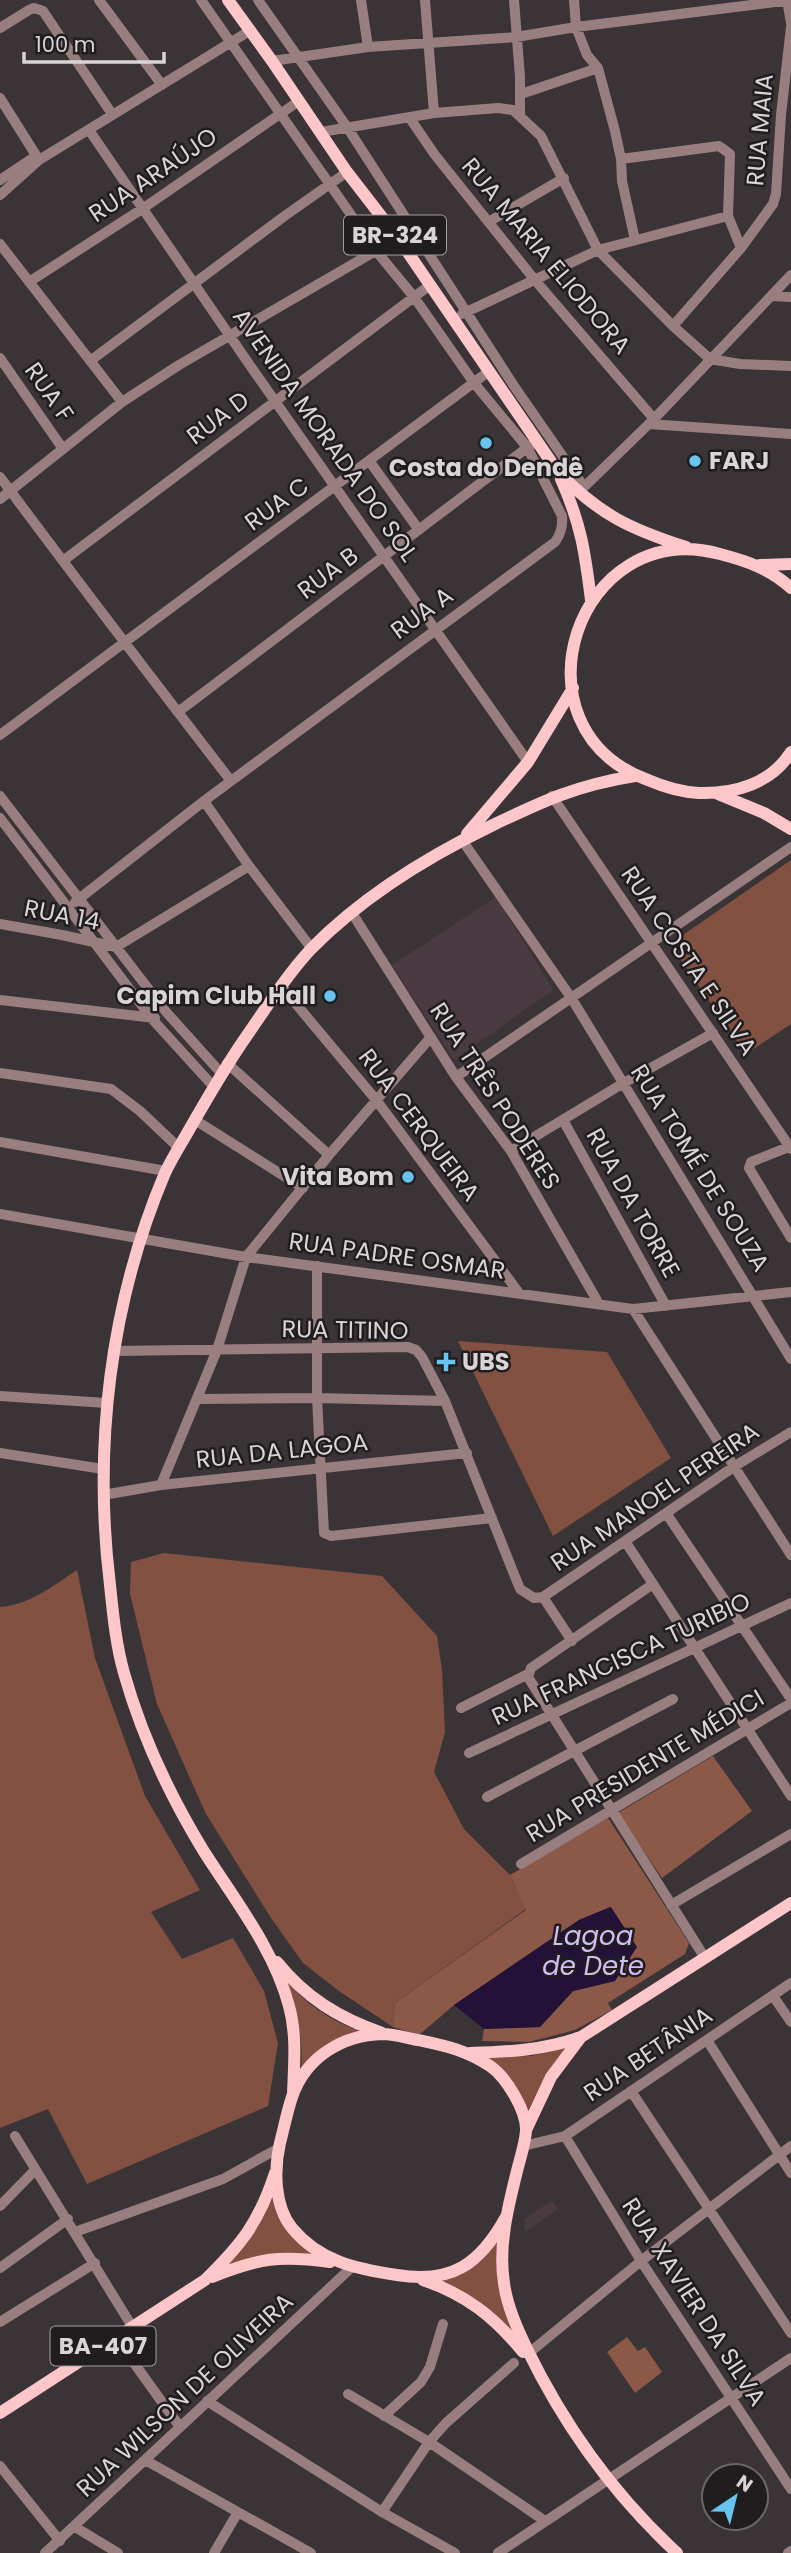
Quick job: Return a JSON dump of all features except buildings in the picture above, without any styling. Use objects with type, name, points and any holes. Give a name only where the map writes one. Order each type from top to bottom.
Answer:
[{"type":"main road","name":"BR-324","points":[[228,0],[347,172],[398,238],[488,372],[532,444],[558,472]]},
{"type":"main road","points":[[558,472],[611,517],[629,527],[686,547],[711,551],[758,565],[778,576],[791,588]]},
{"type":"main road","points":[[558,472],[582,534],[591,600]]},
{"type":"main road","points":[[686,547],[663,550],[639,559],[617,574],[591,600],[577,628],[571,657],[573,688],[580,721],[593,743],[612,762],[635,776],[670,789],[714,793],[735,790],[763,780],[775,771],[791,752]]},
{"type":"main road","points":[[758,565],[791,564]]},
{"type":"main road","points":[[462,840],[528,762],[573,688]]},
{"type":"main road","points":[[635,776],[578,787],[552,796],[462,840],[352,913],[312,949],[281,986],[213,1086],[166,1171],[142,1238],[113,1351],[106,1403],[103,1495],[107,1559],[122,1668],[149,1751],[186,1821],[260,1940],[290,1979],[308,1996],[334,2013],[384,2034],[470,2053],[526,2051],[582,2037],[791,1903]]},
{"type":"main road","points":[[714,793],[764,813],[791,829]]},
{"type":"main road","points":[[260,1940],[283,1987],[293,2019],[293,2094],[279,2148],[276,2172],[281,2204],[289,2226],[314,2250],[346,2265],[423,2280],[454,2292],[494,2319],[532,2359]]},
{"type":"main road","points":[[293,2094],[312,2063],[324,2051],[350,2039],[384,2034]]},
{"type":"main road","points":[[582,2037],[551,2077],[527,2129],[506,2217],[503,2281],[512,2316],[551,2395],[608,2478],[677,2553]]},
{"type":"main road","points":[[470,2053],[494,2069],[507,2084],[513,2092],[527,2129]]},
{"type":"main road","name":"BA-407","points":[[0,2413],[205,2280],[234,2251],[253,2226],[276,2172]]},
{"type":"main road","points":[[423,2280],[450,2272],[477,2258],[493,2240],[506,2217]]},
{"type":"main road","name":"BA-407","points":[[205,2280],[243,2264],[267,2258],[290,2257],[346,2265]]},
{"type":"street","points":[[99,0],[162,85]]},
{"type":"street","name":"RUA A","points":[[69,908],[204,801],[560,536],[562,516],[532,444],[474,383],[414,297],[377,251],[201,0]]},
{"type":"street","points":[[258,0],[347,127],[581,490],[652,421],[791,275]]},
{"type":"street","points":[[361,0],[368,47]]},
{"type":"street","points":[[425,0],[434,113]]},
{"type":"street","points":[[514,0],[520,115]]},
{"type":"street","points":[[574,0],[576,27],[587,55],[598,68],[621,159],[622,181],[635,240]]},
{"type":"street","points":[[272,61],[368,47],[516,37],[788,0]]},
{"type":"street","name":"RUA MAIA","points":[[673,326],[741,248],[773,204],[791,25],[788,0]]},
{"type":"street","points":[[0,28],[34,8],[43,11],[112,114]]},
{"type":"street","points":[[0,180],[89,130],[251,30]]},
{"type":"street","points":[[521,94],[598,68]]},
{"type":"street","points":[[0,97],[4,112],[38,158]]},
{"type":"street","name":"RUA ARAÚJO","points":[[29,282],[142,209],[299,101]]},
{"type":"street","points":[[321,131],[434,113],[499,108],[513,110],[541,136],[565,178],[598,250],[673,326],[710,359],[740,364],[791,366]]},
{"type":"street","name":"RUA MARIA ELIODORA","points":[[408,117],[534,279],[652,421]]},
{"type":"street","name":"AVENIDA MORADA DO SOL","points":[[89,130],[194,285],[528,762]]},
{"type":"street","points":[[621,159],[719,146],[730,154],[728,216],[741,248]]},
{"type":"street","points":[[0,195],[38,158]]},
{"type":"street","points":[[90,361],[347,172]]},
{"type":"street","points":[[489,221],[565,178]]},
{"type":"street","points":[[452,319],[598,250],[728,216]]},
{"type":"street","points":[[0,499],[122,402],[398,238]]},
{"type":"street","points":[[0,244],[122,402]]},
{"type":"street","name":"RUA D","points":[[64,560],[430,285]]},
{"type":"street","points":[[771,296],[791,297]]},
{"type":"street","name":"RUA F","points":[[0,358],[63,449]]},
{"type":"street","name":"RUA C","points":[[0,735],[336,488],[488,372]]},
{"type":"street","points":[[652,421],[791,434]]},
{"type":"street","name":"RUA B","points":[[178,712],[532,444]]},
{"type":"street","points":[[370,462],[419,530]]},
{"type":"street","points":[[0,477],[124,644],[231,781]]},
{"type":"street","points":[[0,796],[167,1013],[224,1068],[329,1155]]},
{"type":"street","name":"RUA COSTA E SILVA","points":[[552,796],[791,1147]]},
{"type":"street","points":[[204,801],[312,949]]},
{"type":"street","points":[[0,818],[153,1020],[213,1086]]},
{"type":"street","name":"RUA TOMÉ DE SOUZA","points":[[462,840],[572,999],[791,1359]]},
{"type":"street","points":[[456,1077],[791,847]]},
{"type":"street","points":[[117,947],[249,866]]},
{"type":"street","name":"RUA TRÊS PODERES","points":[[352,913],[456,1077],[511,1151],[599,1304]]},
{"type":"street","name":"RUA 14","points":[[0,924],[117,947]]},
{"type":"street","name":"RUA CERQUEIRA","points":[[281,986],[377,1101],[519,1293]]},
{"type":"street","points":[[0,1000],[153,1020],[167,1013]]},
{"type":"street","points":[[511,1151],[713,1033]]},
{"type":"street","points":[[161,1485],[217,1350],[246,1257],[329,1155],[431,1037]]},
{"type":"street","points":[[0,1073],[111,1089],[140,1111],[179,1148]]},
{"type":"street","points":[[195,1120],[303,1188]]},
{"type":"street","name":"RUA DA TORRE","points":[[564,1120],[666,1306]]},
{"type":"street","points":[[0,1142],[166,1171]]},
{"type":"street","points":[[791,1147],[751,1162],[749,1168],[791,1238]]},
{"type":"street","name":"RUA PADRE OSMAR","points":[[0,1214],[246,1257],[633,1309],[791,1292]]},
{"type":"street","points":[[317,1266],[317,1398],[324,1533],[331,1536],[492,1518]]},
{"type":"street","points":[[633,1309],[791,1555]]},
{"type":"street","name":"RUA TITINO","points":[[113,1351],[412,1348],[422,1357],[445,1401],[520,1589],[529,1597],[543,1597]]},
{"type":"street","points":[[0,1396],[106,1403]]},
{"type":"street","points":[[197,1399],[445,1401]]},
{"type":"street","name":"RUA MANOEL PEREIRA","points":[[543,1597],[735,1466],[791,1432]]},
{"type":"street","points":[[0,1453],[103,1469]]},
{"type":"street","name":"RUA DA LAGOA","points":[[103,1495],[161,1485],[467,1453]]},
{"type":"street","points":[[666,1513],[791,1701]]},
{"type":"street","points":[[625,1541],[791,1796]]},
{"type":"street","points":[[461,1708],[530,1671],[653,1584]]},
{"type":"street","points":[[543,1597],[572,1642]]},
{"type":"street","name":"RUA FRANCISCA TURIBIO","points":[[469,1753],[791,1603]]},
{"type":"street","points":[[530,1671],[574,1752],[705,1958]]},
{"type":"street","points":[[487,1797],[673,1699]]},
{"type":"street","name":"RUA PRESIDENTE MÉDICI","points":[[521,1864],[791,1701]]},
{"type":"street","points":[[671,1905],[791,1834]]},
{"type":"street","name":"RUA BETÂNIA","points":[[523,2146],[565,2136],[791,1983]]},
{"type":"street","points":[[773,1996],[791,2022]]},
{"type":"street","points":[[707,2040],[791,2173]]},
{"type":"street","points":[[631,2091],[791,2333]]},
{"type":"street","points":[[15,2136],[134,2328]]},
{"type":"street","name":"RUA XAVIER DA SILVA","points":[[565,2136],[641,2261],[791,2489]]},
{"type":"street","points":[[532,2359],[641,2261],[791,2146]]},
{"type":"street","points":[[75,2232],[223,2179],[279,2148]]},
{"type":"street","points":[[0,2206],[35,2170]]},
{"type":"street","points":[[0,2268],[68,2219]]},
{"type":"street","points":[[0,2322],[94,2263]]},
{"type":"street","name":"RUA WILSON DE OLIVEIRA","points":[[45,2553],[208,2402],[346,2265]]},
{"type":"street","points":[[384,2416],[421,2382],[430,2367],[443,2324]]},
{"type":"street","points":[[116,2338],[180,2427]]},
{"type":"street","points":[[498,2553],[730,2396],[791,2358]]},
{"type":"street","points":[[382,2512],[429,2442],[446,2423],[514,2362]]},
{"type":"street","points":[[348,2394],[429,2442],[545,2521]]},
{"type":"street","points":[[208,2402],[382,2512],[455,2553]]},
{"type":"street","points":[[145,2460],[311,2553]]},
{"type":"street","points":[[0,2466],[60,2540]]},
{"type":"street","points":[[214,2553],[238,2512]]},
{"type":"street","points":[[75,2527],[118,2553]]},
{"type":"shaded area","points":[[791,860],[791,1024],[746,1054],[670,944]]},
{"type":"shaded area","points":[[496,897],[553,990],[454,1060],[392,965]]},
{"type":"shaded area","points":[[458,1341],[607,1352],[671,1458],[553,1536]]},
{"type":"shaded area","points":[[164,1553],[382,1576],[437,1636],[442,1670],[445,1732],[434,1772],[464,1829],[510,1875],[526,1909],[395,2003],[393,2027],[303,1963],[271,1918],[206,1814],[157,1704],[130,1594],[131,1562]]},
{"type":"shaded area","points":[[77,1570],[95,1658],[145,1796],[200,1890],[151,1912],[182,1959],[233,1938],[264,1991],[278,2043],[268,2106],[87,2184],[48,2109],[0,2128],[0,1607],[31,1599]]},
{"type":"shaded area","points":[[713,1756],[752,1811],[662,1878],[618,1813]]},
{"type":"shaded area","points":[[608,1818],[689,1943],[685,1954],[608,2003],[612,2010],[575,2030],[529,2042],[482,2041],[484,2029],[540,2027],[573,1991],[615,1981],[610,1907],[579,1920],[454,2005],[419,2035],[393,2027],[395,2003],[526,1910],[510,1875]]},
{"type":"shaded area","points":[[282,1976],[299,1995],[318,2010],[362,2032],[327,2045],[313,2056],[301,2071],[298,2022]]},
{"type":"shaded area","points":[[566,2047],[540,2086],[527,2113],[486,2057],[531,2056]]},
{"type":"shaded area","points":[[274,2194],[312,2254],[267,2255],[225,2267],[258,2227]]},
{"type":"shaded area","points":[[552,2200],[558,2209],[525,2232],[524,2220]]},
{"type":"shaded area","points":[[497,2243],[514,2334],[479,2303],[438,2280],[480,2262]]},
{"type":"shaded area","points":[[627,2337],[638,2351],[645,2347],[662,2372],[635,2393],[607,2352]]},
{"type":"water","name":"Lagoa de Dete","points":[[611,1907],[637,1947],[615,1981],[573,1991],[540,2027],[484,2029],[454,2005],[579,1920]]},
{"type":"place","name":"Costa do Dendê","points":[[486,443]]},
{"type":"place","name":"FARJ","points":[[695,461]]},
{"type":"place","name":"Capim Club Hall","points":[[330,996]]},
{"type":"place","name":"Vita Bom","points":[[408,1177]]},
{"type":"place","name":"UBS","points":[[446,1362]]}]
